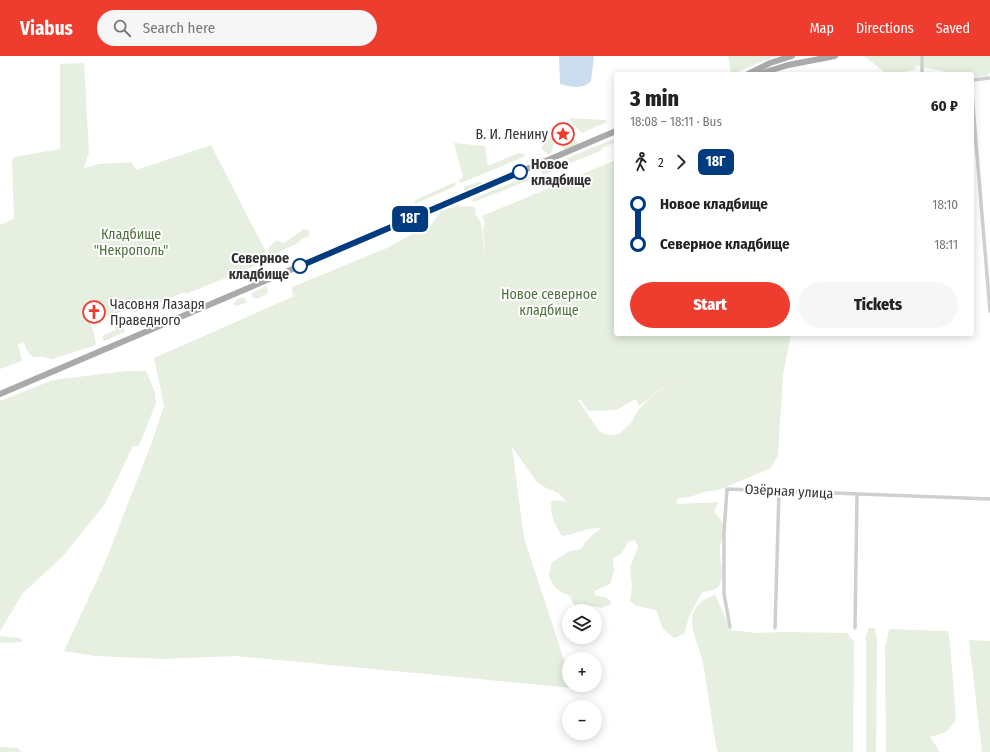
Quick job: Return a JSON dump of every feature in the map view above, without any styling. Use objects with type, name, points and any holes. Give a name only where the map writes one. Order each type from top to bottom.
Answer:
[{"type":"main road","points":[[752,72],[770,63],[792,56]]},
{"type":"main road","points":[[765,72],[788,65],[835,56]]},
{"type":"main road","points":[[0,394],[614,132]]},
{"type":"street","points":[[922,56],[922,72]]},
{"type":"street","points":[[974,80],[990,78]]},
{"type":"street","points":[[974,118],[990,311]]},
{"type":"street","name":"Озёрная улица","points":[[730,627],[724,594],[726,488],[990,499]]},
{"type":"street","points":[[775,628],[779,491]]},
{"type":"street","points":[[855,628],[856,494]]},
{"type":"green space","points":[[728,56],[777,56],[736,72],[731,72]]},
{"type":"green space","points":[[864,56],[990,56],[990,73],[988,73],[988,76],[974,77],[974,72],[946,72],[915,65],[916,67],[914,70],[904,72],[884,72]]},
{"type":"green space","name":"Кладбище \"Некрополь\"","points":[[84,63],[89,152],[84,168],[99,164],[131,162],[136,170],[211,145],[270,260],[134,313],[133,308],[90,322],[96,345],[52,359],[33,357],[27,351],[24,343],[18,344],[22,361],[0,369],[0,225],[14,219],[12,162],[14,157],[60,149],[60,64]]},
{"type":"green space","points":[[571,118],[606,120],[607,122],[582,133],[570,121]]},
{"type":"green space","points":[[555,127],[558,129],[558,132],[551,153],[548,154],[541,148],[547,140],[550,139],[552,131]]},
{"type":"green space","points":[[614,139],[614,143],[601,148],[602,150],[543,175],[541,170],[557,165],[556,163]]},
{"type":"green space","points":[[576,140],[578,145],[564,150],[562,146]]},
{"type":"green space","points":[[454,143],[485,146],[488,166],[519,153],[525,154],[524,157],[461,183],[459,182],[460,179],[463,177]]},
{"type":"green space","name":"Новое северное кладбище","points":[[614,161],[614,336],[791,336],[783,375],[778,455],[771,468],[719,490],[704,492],[690,497],[678,498],[676,501],[678,504],[718,502],[714,512],[719,517],[724,528],[720,549],[722,572],[721,582],[716,589],[702,592],[689,617],[684,634],[674,638],[663,629],[656,610],[637,606],[630,601],[632,586],[630,567],[638,547],[635,540],[628,542],[622,553],[613,559],[614,571],[610,584],[594,591],[596,596],[605,597],[611,601],[610,605],[602,608],[602,604],[574,604],[570,596],[559,591],[554,586],[549,575],[552,562],[570,551],[581,549],[586,541],[601,528],[590,529],[562,536],[557,528],[551,511],[551,502],[554,500],[567,502],[558,493],[537,482],[512,447],[524,538],[562,654],[562,687],[235,656],[163,659],[95,656],[64,651],[104,565],[152,442],[164,406],[154,358],[299,294],[293,296],[292,287],[387,248],[421,229],[430,227],[440,212],[458,205],[461,207],[472,206],[476,209],[475,213],[481,223],[485,257],[483,229],[485,223],[482,216]],"holes":[[[688,368],[648,400],[638,410],[631,423],[619,434],[608,435],[599,431],[578,400],[581,400],[588,411],[616,410],[636,399],[639,406]]]},
{"type":"green space","points":[[531,175],[533,176],[532,179],[474,202],[472,201],[474,198]]},
{"type":"green space","points":[[455,182],[456,186],[415,204],[414,202],[418,199]]},
{"type":"green space","points":[[482,182],[481,184],[465,191],[463,189],[464,187]]},
{"type":"green space","points":[[414,207],[416,214],[402,220],[399,218],[397,214]]},
{"type":"green space","points":[[304,229],[309,230],[309,236],[302,239],[298,243],[272,255],[268,253],[269,247],[277,240],[282,243],[285,242]]},
{"type":"green space","points":[[266,286],[268,290],[267,294],[257,299],[252,297],[252,293]]},
{"type":"green space","points":[[243,297],[248,302],[237,306],[233,304],[238,299]]},
{"type":"green space","points":[[116,317],[119,329],[124,328],[125,332],[104,341],[102,336],[116,330],[114,318]]},
{"type":"green space","points":[[126,371],[146,371],[155,392],[156,403],[139,446],[133,446],[105,504],[62,557],[23,593],[0,631],[0,401],[53,380]]},
{"type":"green space","points":[[715,595],[730,630],[757,633],[847,633],[854,642],[853,752],[718,752],[714,736],[703,663],[692,624],[693,614],[697,606],[707,598]]},
{"type":"green space","points":[[869,628],[875,628],[877,641],[876,752],[866,752],[866,636]]},
{"type":"green space","points":[[889,629],[948,631],[956,720],[946,732],[930,737],[940,752],[886,752],[885,647]]},
{"type":"green space","points":[[0,636],[20,638],[23,642],[0,643]]},
{"type":"green space","points":[[969,640],[990,641],[990,752],[982,752]]},
{"type":"green space","points":[[0,747],[18,748],[21,752],[0,752]]},
{"type":"water","points":[[559,56],[594,56],[591,81],[580,87],[560,84]]},
{"type":"bus line","name":"18Г","points":[[300,266],[520,172]]},
{"type":"place","name":"В. И. Ленину","points":[[563,134]]},
{"type":"place","name":"Новое кладбище","points":[[520,172]]},
{"type":"place","name":"Северное кладбище","points":[[300,266]]},
{"type":"place","name":"Часовня Лазаря Праведного","points":[[94,312]]}]
